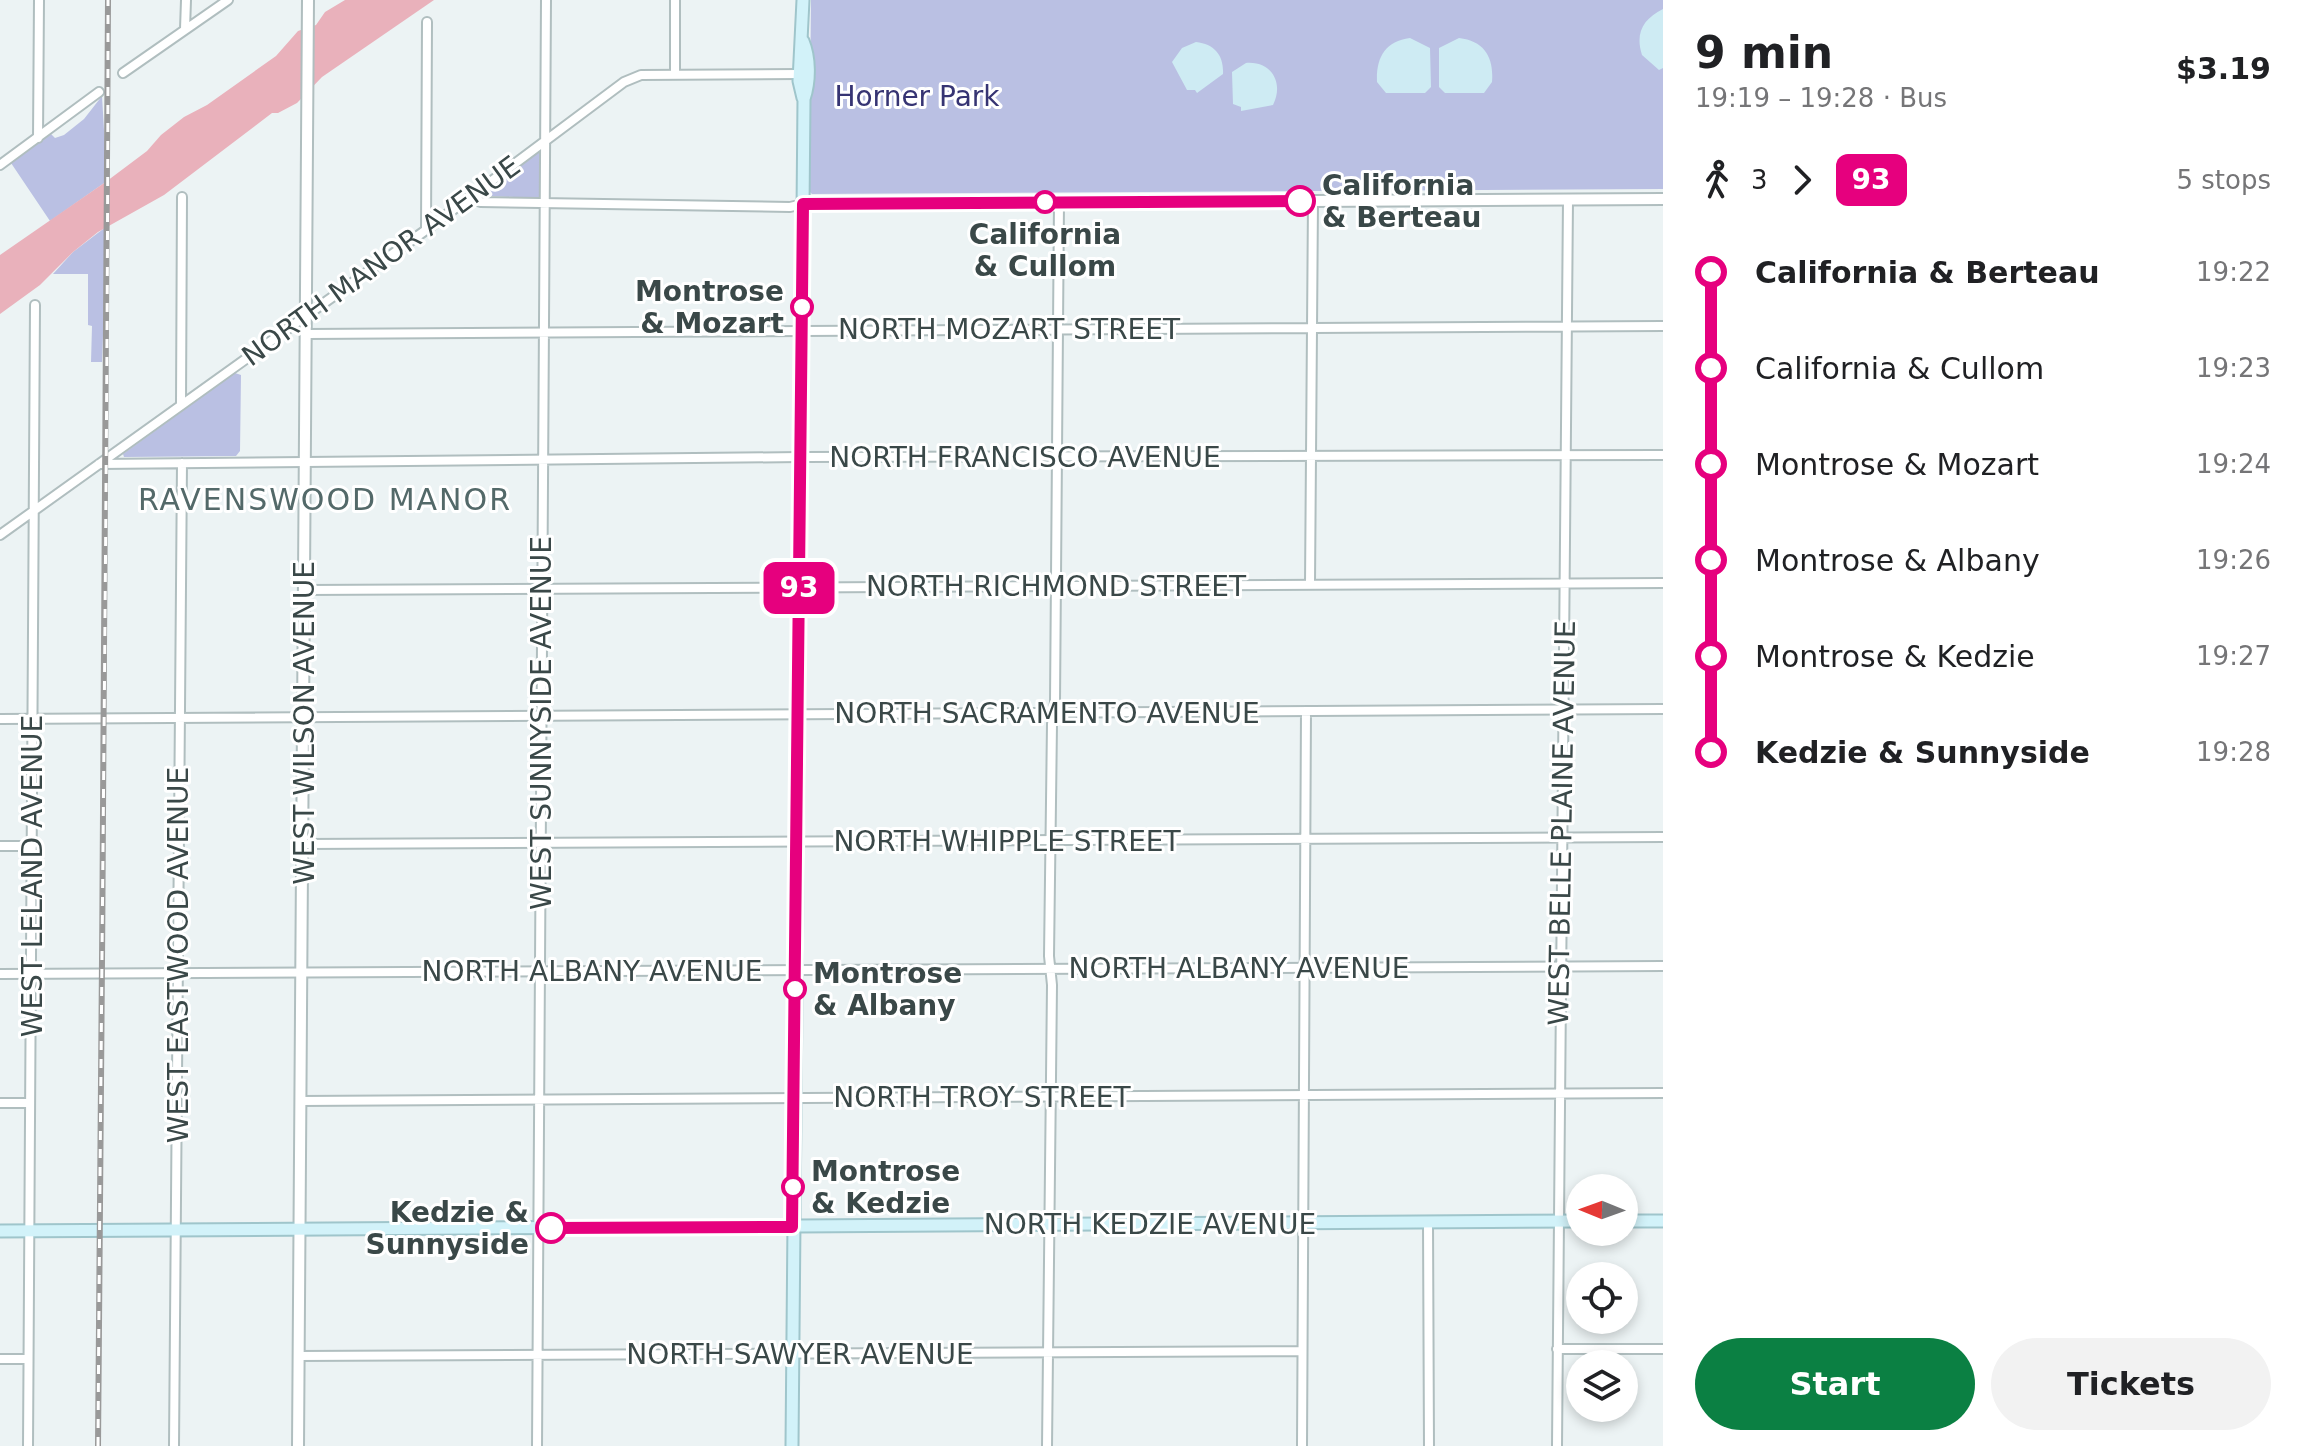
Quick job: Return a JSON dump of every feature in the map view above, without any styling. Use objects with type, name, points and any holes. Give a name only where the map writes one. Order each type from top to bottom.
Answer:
[{"type":"main road","points":[[803,0],[803,41],[797,77],[804,99]]},
{"type":"main road","points":[[792,1446],[804,99],[808,53],[803,41]]},
{"type":"main road","name":"NORTH KEDZIE AVENUE","points":[[0,1231],[1566,1221]]},
{"type":"main road","points":[[1638,1221],[1663,1221]]},
{"type":"street","points":[[38,138],[39,0]]},
{"type":"street","points":[[185,29],[186,0]]},
{"type":"street","points":[[123,73],[228,0]]},
{"type":"street","name":"WEST WILSON AVENUE","points":[[298,1446],[308,0]]},
{"type":"street","name":"WEST SUNNYSIDE AVENUE","points":[[537,1446],[546,0]]},
{"type":"street","points":[[675,0],[675,75]]},
{"type":"street","points":[[426,230],[427,22]]},
{"type":"street","name":"NORTH MANOR AVENUE","points":[[0,535],[426,230],[624,82],[641,75],[797,77]]},
{"type":"street","points":[[0,165],[99,92]]},
{"type":"street","points":[[475,194],[480,202],[790,207],[803,204],[1663,199]]},
{"type":"street","points":[[181,405],[182,197]]},
{"type":"street","name":"WEST BELLE PLAINE AVENUE","points":[[1557,1446],[1568,200]]},
{"type":"street","points":[[1310,584],[1313,201]]},
{"type":"street","points":[[1047,1446],[1059,202]]},
{"type":"street","name":"WEST LELAND AVENUE","points":[[28,1446],[35,305]]},
{"type":"street","name":"NORTH MOZART STREET","points":[[307,334],[1663,326]]},
{"type":"street","name":"NORTH FRANCISCO AVENUE","points":[[99,464],[800,457],[1663,455]]},
{"type":"street","name":"WEST EASTWOOD AVENUE","points":[[174,1446],[182,463]]},
{"type":"street","name":"NORTH RICHMOND STREET","points":[[305,590],[1663,583]]},
{"type":"street","name":"NORTH SACRAMENTO AVENUE","points":[[0,719],[1663,709]]},
{"type":"street","points":[[1302,1446],[1306,711]]},
{"type":"street","name":"NORTH WHIPPLE STREET","points":[[303,844],[1663,837]]},
{"type":"street","points":[[0,846],[32,846]]},
{"type":"street","name":"NORTH ALBANY AVENUE","points":[[0,974],[1663,966]]},
{"type":"street","name":"NORTH TROY STREET","points":[[300,1101],[1663,1093]]},
{"type":"street","points":[[0,1103],[30,1103]]},
{"type":"street","points":[[1428,1223],[1429,1446]]},
{"type":"street","points":[[1557,1349],[1663,1349]]},
{"type":"street","name":"NORTH SAWYER AVENUE","points":[[298,1356],[1301,1351]]},
{"type":"street","points":[[0,1359],[28,1359]]},
{"type":"green space","name":"Horner Park","points":[[811,0],[1663,0],[1663,189],[812,194],[809,191]]},
{"type":"green space","points":[[102,96],[107,181],[50,221],[11,163],[51,134],[55,138],[64,135],[84,119]]},
{"type":"green space","points":[[540,151],[539,198],[487,196],[487,193]]},
{"type":"green space","points":[[107,226],[102,362],[91,362],[88,274],[53,274],[73,252]]},
{"type":"green space","points":[[235,373],[241,375],[240,451],[236,456],[124,457],[123,454]]},
{"type":"sand","points":[[1663,9],[1663,68],[1659,70],[1642,55],[1640,33],[1650,17]]},
{"type":"sand","points":[[1410,38],[1430,48],[1431,87],[1425,93],[1386,93],[1377,82],[1380,58],[1394,43]]},
{"type":"sand","points":[[1459,38],[1481,47],[1489,58],[1492,82],[1484,93],[1445,93],[1439,87],[1439,48]]},
{"type":"sand","points":[[1196,42],[1213,48],[1220,56],[1223,68],[1223,74],[1197,93],[1187,90],[1172,62],[1182,48]]},
{"type":"sand","points":[[1246,63],[1263,66],[1273,75],[1277,89],[1273,105],[1241,111],[1241,107],[1233,104],[1232,72]]},
{"type":"shaded area","points":[[345,0],[434,0],[322,77],[297,103],[272,113],[164,195],[98,232],[40,285],[0,314],[0,255],[107,181],[147,151],[184,117],[207,105],[276,56],[298,31],[316,25],[325,12]]},
{"type":"railway","points":[[98,1446],[108,0]]},
{"type":"bus line","name":"93","points":[[551,1228],[792,1227],[803,204],[1300,201]]},
{"type":"place","name":"California & Berteau","points":[[1300,201]]},
{"type":"place","name":"California & Cullom","points":[[1045,202]]},
{"type":"place","name":"Montrose & Mozart","points":[[802,307]]},
{"type":"place","name":"Montrose & Albany","points":[[795,989]]},
{"type":"place","name":"Montrose & Kedzie","points":[[793,1187]]},
{"type":"place","name":"Kedzie & Sunnyside","points":[[551,1228]]},
{"type":"district","name":"RAVENSWOOD MANOR","points":[[325,499]]}]
